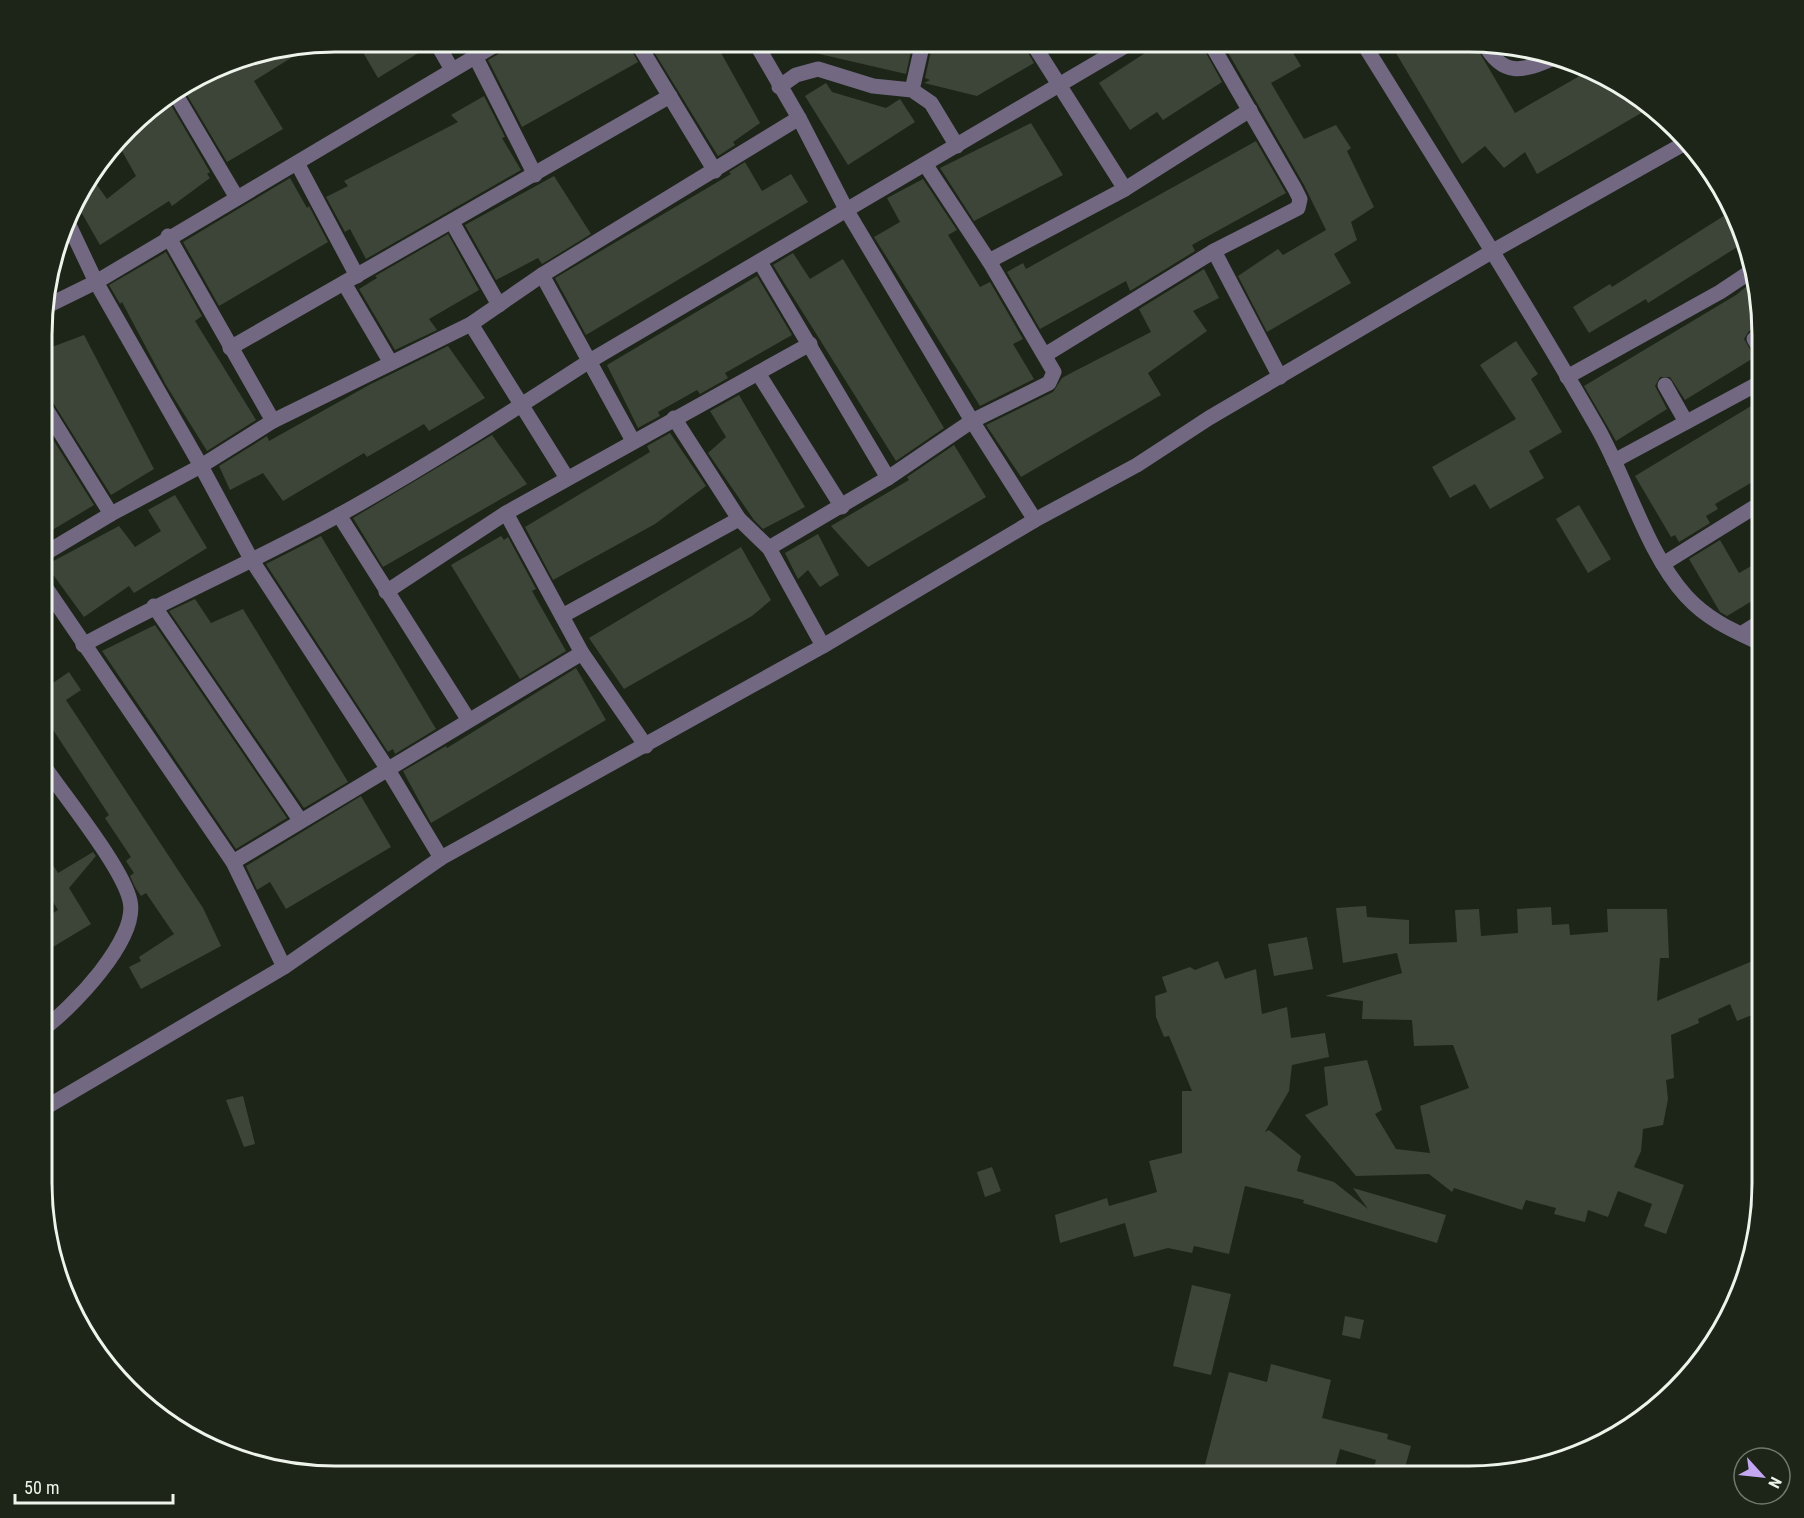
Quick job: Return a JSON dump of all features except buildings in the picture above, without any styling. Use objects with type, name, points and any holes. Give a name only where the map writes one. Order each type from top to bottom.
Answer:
[{"type":"street","points":[[442,52],[452,68]]},
{"type":"street","points":[[54,303],[96,282],[168,236],[297,163],[482,52]]},
{"type":"street","points":[[643,52],[715,171]]},
{"type":"street","points":[[760,52],[799,118],[847,211],[972,421],[1035,520]]},
{"type":"street","points":[[912,90],[921,52]]},
{"type":"street","points":[[1038,52],[1125,189]]},
{"type":"street","points":[[83,645],[154,606],[339,515],[522,405],[588,362],[1115,52]]},
{"type":"street","points":[[1045,355],[1214,251],[1298,208],[1300,199],[1295,189],[1216,52]]},
{"type":"street","points":[[1369,52],[1493,251],[1567,377],[1614,461],[1663,564],[1685,595],[1709,618],[1752,639]]},
{"type":"street","points":[[1491,53],[1499,64],[1513,69],[1531,69],[1544,63]]},
{"type":"street","points":[[475,56],[535,175]]},
{"type":"street","points":[[779,87],[796,75],[818,69],[873,86],[912,90],[931,103],[957,146]]},
{"type":"street","points":[[230,348],[670,96]]},
{"type":"street","points":[[179,100],[237,198]]},
{"type":"street","points":[[989,261],[1125,189],[1250,110]]},
{"type":"street","points":[[52,549],[111,514],[201,466],[273,421],[471,324],[542,275],[799,118]]},
{"type":"street","points":[[52,1104],[284,967],[441,858],[823,646],[1035,520],[1137,465],[1493,251],[1679,146]]},
{"type":"street","points":[[297,163],[391,363]]},
{"type":"street","points":[[769,548],[842,507],[972,421],[1049,383],[1054,372],[989,261],[925,164]]},
{"type":"street","points":[[452,222],[499,305]]},
{"type":"street","points":[[72,232],[96,282],[251,559],[387,768],[441,858]]},
{"type":"street","points":[[168,236],[273,421]]},
{"type":"street","points":[[1214,251],[1280,377]]},
{"type":"street","points":[[760,262],[888,478]]},
{"type":"street","points":[[542,275],[633,441]]},
{"type":"street","points":[[1567,377],[1701,303],[1745,275]]},
{"type":"street","points":[[471,324],[567,478]]},
{"type":"street","points":[[386,592],[506,513],[810,344]]},
{"type":"street","points":[[758,373],[842,507]]},
{"type":"street","points":[[1665,385],[1686,422]]},
{"type":"street","points":[[1614,461],[1752,387]]},
{"type":"street","points":[[674,418],[739,519],[769,548],[823,646]]},
{"type":"street","points":[[52,419],[111,514]]},
{"type":"street","points":[[1663,564],[1752,509]]},
{"type":"street","points":[[506,513],[582,653],[646,746]]},
{"type":"street","points":[[339,515],[468,719]]},
{"type":"street","points":[[562,616],[739,519]]},
{"type":"street","points":[[52,597],[233,862],[284,967]]},
{"type":"street","points":[[154,606],[300,820]]},
{"type":"street","points":[[1741,634],[1752,627]]},
{"type":"street","points":[[233,862],[468,719],[582,653]]},
{"type":"street","points":[[52,778],[123,883],[131,903],[128,922],[108,965],[52,1022]]}]
